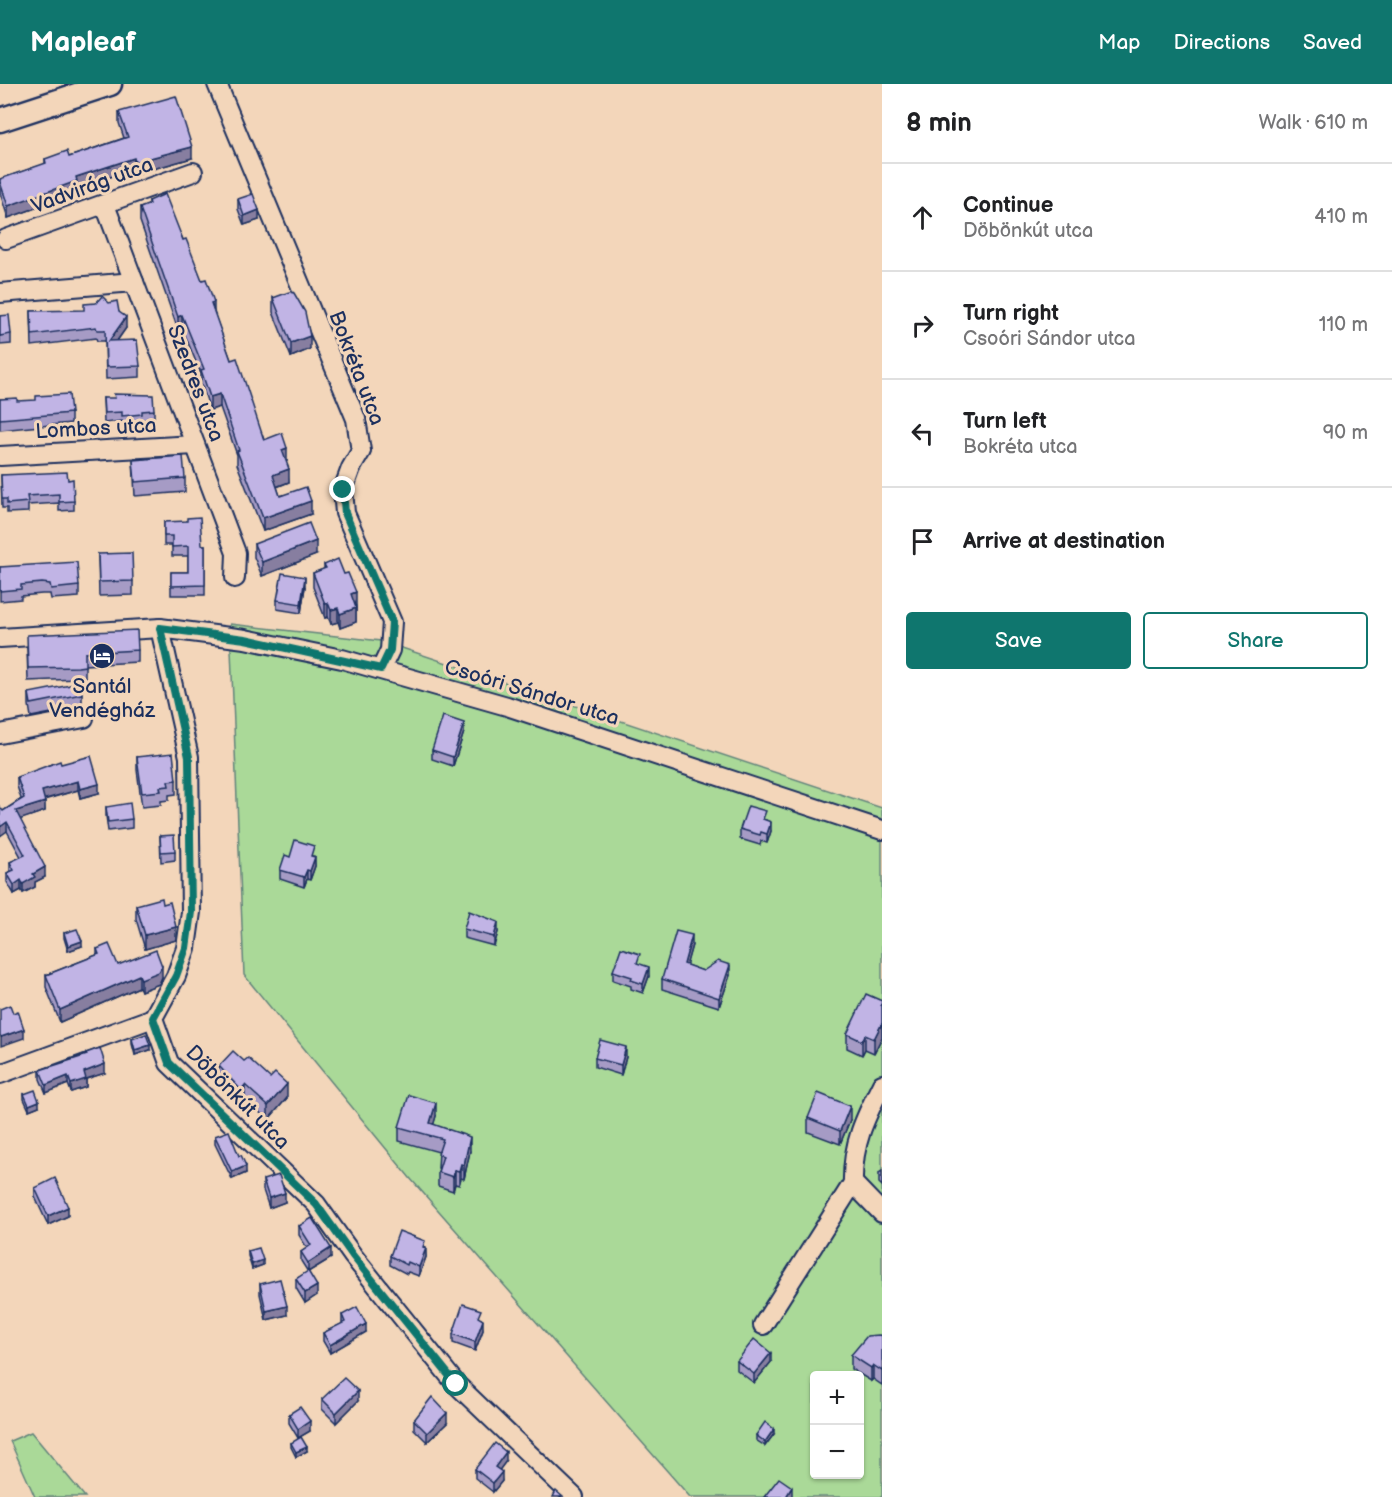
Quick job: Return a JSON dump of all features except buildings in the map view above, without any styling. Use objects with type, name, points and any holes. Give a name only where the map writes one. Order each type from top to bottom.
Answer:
[{"type":"main road","points":[[0,120],[110,84]]},
{"type":"street","name":"Bokréta utca","points":[[217,84],[356,418],[361,451],[346,478],[343,501],[345,513],[392,622],[390,650],[381,669]]},
{"type":"street","name":"Vadvirág utca","points":[[6,239],[193,172]]},
{"type":"street","name":"Szedres utca","points":[[105,205],[236,553],[235,578]]},
{"type":"street","points":[[0,293],[134,282]]},
{"type":"street","name":"Lombos utca","points":[[0,456],[195,445]]},
{"type":"street","name":"Csoóri Sándor utca","points":[[0,638],[160,628],[245,639],[381,669],[507,706],[882,830]]},
{"type":"street","points":[[0,1074],[153,1018],[176,976],[186,948],[191,912],[189,757],[160,628]]},
{"type":"street","points":[[0,734],[84,718]]},
{"type":"street","name":"Döbönkút utca","points":[[153,1018],[169,1063],[316,1204],[353,1256],[456,1384],[574,1497]]},
{"type":"street","points":[[763,1325],[853,1183],[852,1158],[856,1143],[882,1084]]},
{"type":"street","points":[[853,1183],[882,1212]]},
{"type":"green space","points":[[230,624],[381,641],[882,808],[882,1497],[690,1497],[410,1178],[244,975]]},
{"type":"green space","points":[[31,1432],[85,1497],[35,1497],[10,1441]]},
{"type":"place","name":"Santál Vendégház","points":[[102,656]]},
{"type":"route","points":[[343,490],[345,513],[392,622],[393,636],[390,650],[381,669],[245,639],[160,628],[189,757],[191,912],[186,948],[176,976],[153,1018],[169,1063],[316,1204],[353,1256],[456,1384]]}]
